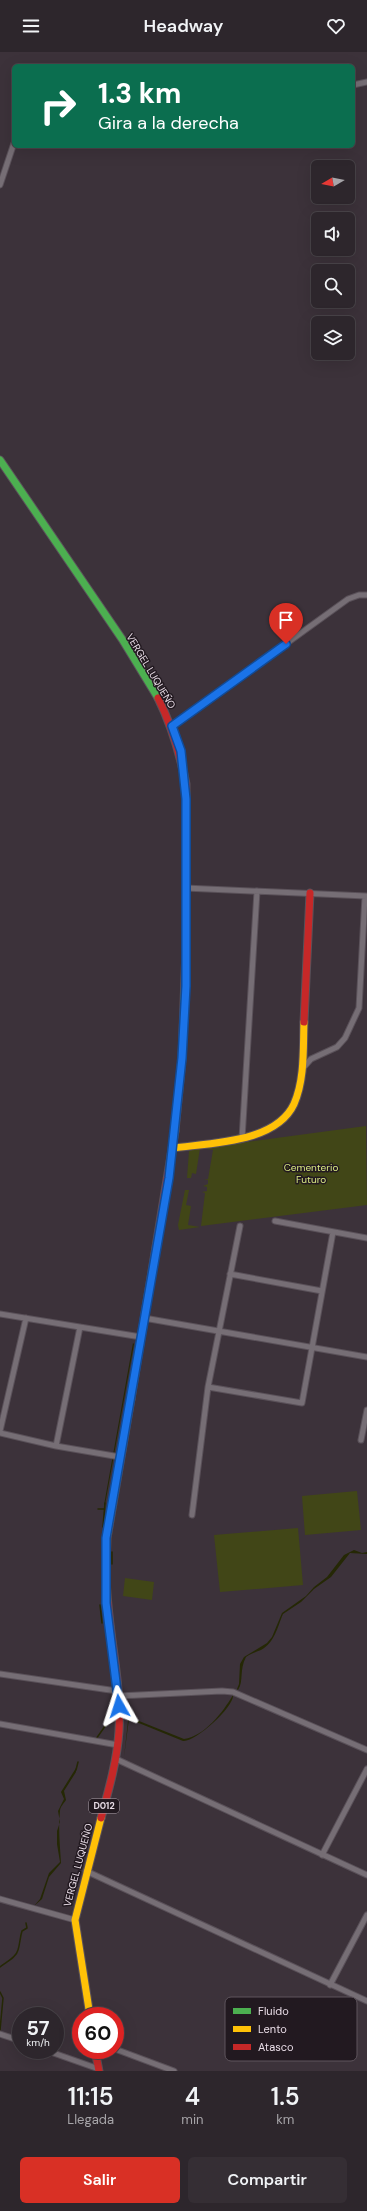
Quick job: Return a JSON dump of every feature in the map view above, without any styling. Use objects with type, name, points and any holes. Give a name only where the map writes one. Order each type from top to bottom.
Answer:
[{"type":"main road","name":"VERGEL LUQUEÑO","points":[[0,460],[119,636],[172,726],[181,751],[186,784],[186,986],[183,1042],[173,1148],[141,1337],[116,1456],[105,1556],[107,1615],[118,1694],[118,1745],[116,1759],[86,1871],[75,1920],[76,1936],[88,2007]]},
{"type":"main road","points":[[173,1148],[242,1139],[270,1129],[290,1110],[298,1095],[302,1070],[310,893]]},
{"type":"main road","points":[[97,2059],[100,2070]]},
{"type":"street","points":[[355,85],[367,82]]},
{"type":"street","points":[[0,185],[12,148]]},
{"type":"street","points":[[172,726],[348,599],[359,595],[367,595]]},
{"type":"street","points":[[185,888],[366,896],[359,1008],[344,1038],[337,1047],[311,1059],[302,1070]]},
{"type":"street","points":[[242,1139],[257,891]]},
{"type":"street","points":[[275,1221],[367,1238]]},
{"type":"street","points":[[192,1514],[208,1387],[240,1226]]},
{"type":"street","points":[[208,1387],[302,1403],[333,1232]]},
{"type":"street","points":[[230,1274],[322,1291]]},
{"type":"street","points":[[0,1314],[141,1337]]},
{"type":"street","points":[[26,1318],[0,1432],[56,1446],[116,1456]]},
{"type":"street","points":[[144,1318],[367,1357]]},
{"type":"street","points":[[56,1446],[80,1327]]},
{"type":"street","points":[[361,1440],[367,1410]]},
{"type":"street","points":[[0,1674],[118,1694],[222,1691],[234,1692],[367,1750]]},
{"type":"street","points":[[0,1724],[118,1745]]},
{"type":"street","points":[[116,1759],[367,1875]]},
{"type":"street","points":[[322,1854],[367,1769]]},
{"type":"street","points":[[86,1871],[356,1997]]},
{"type":"street","points":[[0,1899],[75,1920]]},
{"type":"street","points":[[330,1985],[367,1915]]},
{"type":"street","points":[[357,1997],[367,2002]]},
{"type":"street","points":[[0,2034],[12,2038]]},
{"type":"street","points":[[124,2052],[174,2071]]},
{"type":"street","points":[[64,2057],[100,2070]]},
{"type":"green space","name":"Cementerio Futuro","points":[[366,1126],[367,1205],[201,1226],[205,1193],[202,1192],[207,1191],[207,1187],[203,1186],[208,1184],[208,1180],[204,1179],[208,1179],[213,1150],[201,1148]]},
{"type":"green space","points":[[200,1148],[196,1174],[192,1173],[191,1178],[187,1178],[189,1151]]},
{"type":"green space","points":[[185,1190],[189,1190],[186,1205],[191,1206],[188,1225],[200,1227],[179,1230],[178,1225]]},
{"type":"green space","points":[[357,1491],[361,1530],[305,1535],[302,1496]]},
{"type":"green space","points":[[298,1528],[303,1585],[220,1592],[214,1535]]},
{"type":"green space","points":[[125,1578],[154,1582],[152,1600],[123,1596]]},
{"type":"shaded area","points":[[133,1343],[134,1344],[104,1505]]},
{"type":"shaded area","points":[[354,1550],[362,1553],[367,1552],[367,1554],[350,1553],[331,1577],[314,1589],[301,1602],[283,1614],[273,1639],[266,1647],[246,1657],[243,1666],[241,1683],[238,1690],[240,1664],[244,1657],[267,1643],[272,1637],[282,1613],[306,1596],[314,1587],[327,1577],[344,1555]]},
{"type":"shaded area","points":[[233,1695],[228,1707],[221,1715],[205,1730],[189,1740],[183,1741],[129,1719],[124,1757],[128,1721],[125,1699],[129,1717],[184,1739],[199,1733],[213,1722],[219,1716]]},
{"type":"shaded area","points":[[76,1768],[76,1772],[64,1791],[66,1800],[61,1808],[59,1819],[58,1811],[64,1799],[61,1792]]},
{"type":"shaded area","points":[[59,1824],[61,1863],[49,1877],[42,1899],[34,1906],[40,1899],[49,1873],[60,1862],[57,1844],[57,1831]]},
{"type":"waterway","points":[[103,1527],[105,1503]]},
{"type":"waterway","points":[[98,1509],[104,1509]]},
{"type":"waterway","points":[[112,1552],[112,1564]]},
{"type":"waterway","points":[[100,1605],[102,1623]]},
{"type":"waterway","points":[[96,1739],[108,1722]]},
{"type":"waterway","points":[[76,1770],[78,1762]]},
{"type":"waterway","points":[[0,1967],[13,1958],[17,1953],[22,1931],[27,1928],[26,1923]]},
{"type":"waterway","points":[[0,1992],[3,1998],[0,2030]]},
{"type":"traffic: fast","points":[[0,460],[122,639],[158,698]]},
{"type":"traffic: fast","points":[[175,1131],[182,1058],[186,949]]},
{"type":"traffic: slow","points":[[173,1148],[241,1139],[258,1134],[273,1127],[285,1117],[294,1104],[298,1094],[303,1063],[304,1022]]},
{"type":"traffic: slow","points":[[106,1567],[107,1538],[131,1399]]},
{"type":"traffic: slow","points":[[89,2007],[75,1920],[101,1818]]},
{"type":"traffic: jam","points":[[158,698],[175,740],[186,784],[186,949]]},
{"type":"traffic: jam","points":[[304,1022],[310,893]]},
{"type":"traffic: jam","points":[[131,1399],[175,1131]]},
{"type":"traffic: jam","points":[[101,1818],[115,1764],[119,1731],[118,1690],[106,1588],[106,1567]]},
{"type":"traffic: jam","points":[[97,2059],[99,2071]]},
{"type":"route","points":[[119,1706],[106,1603],[106,1538],[169,1178],[180,1089],[186,986],[186,784],[181,751],[172,726],[286,644]]}]
